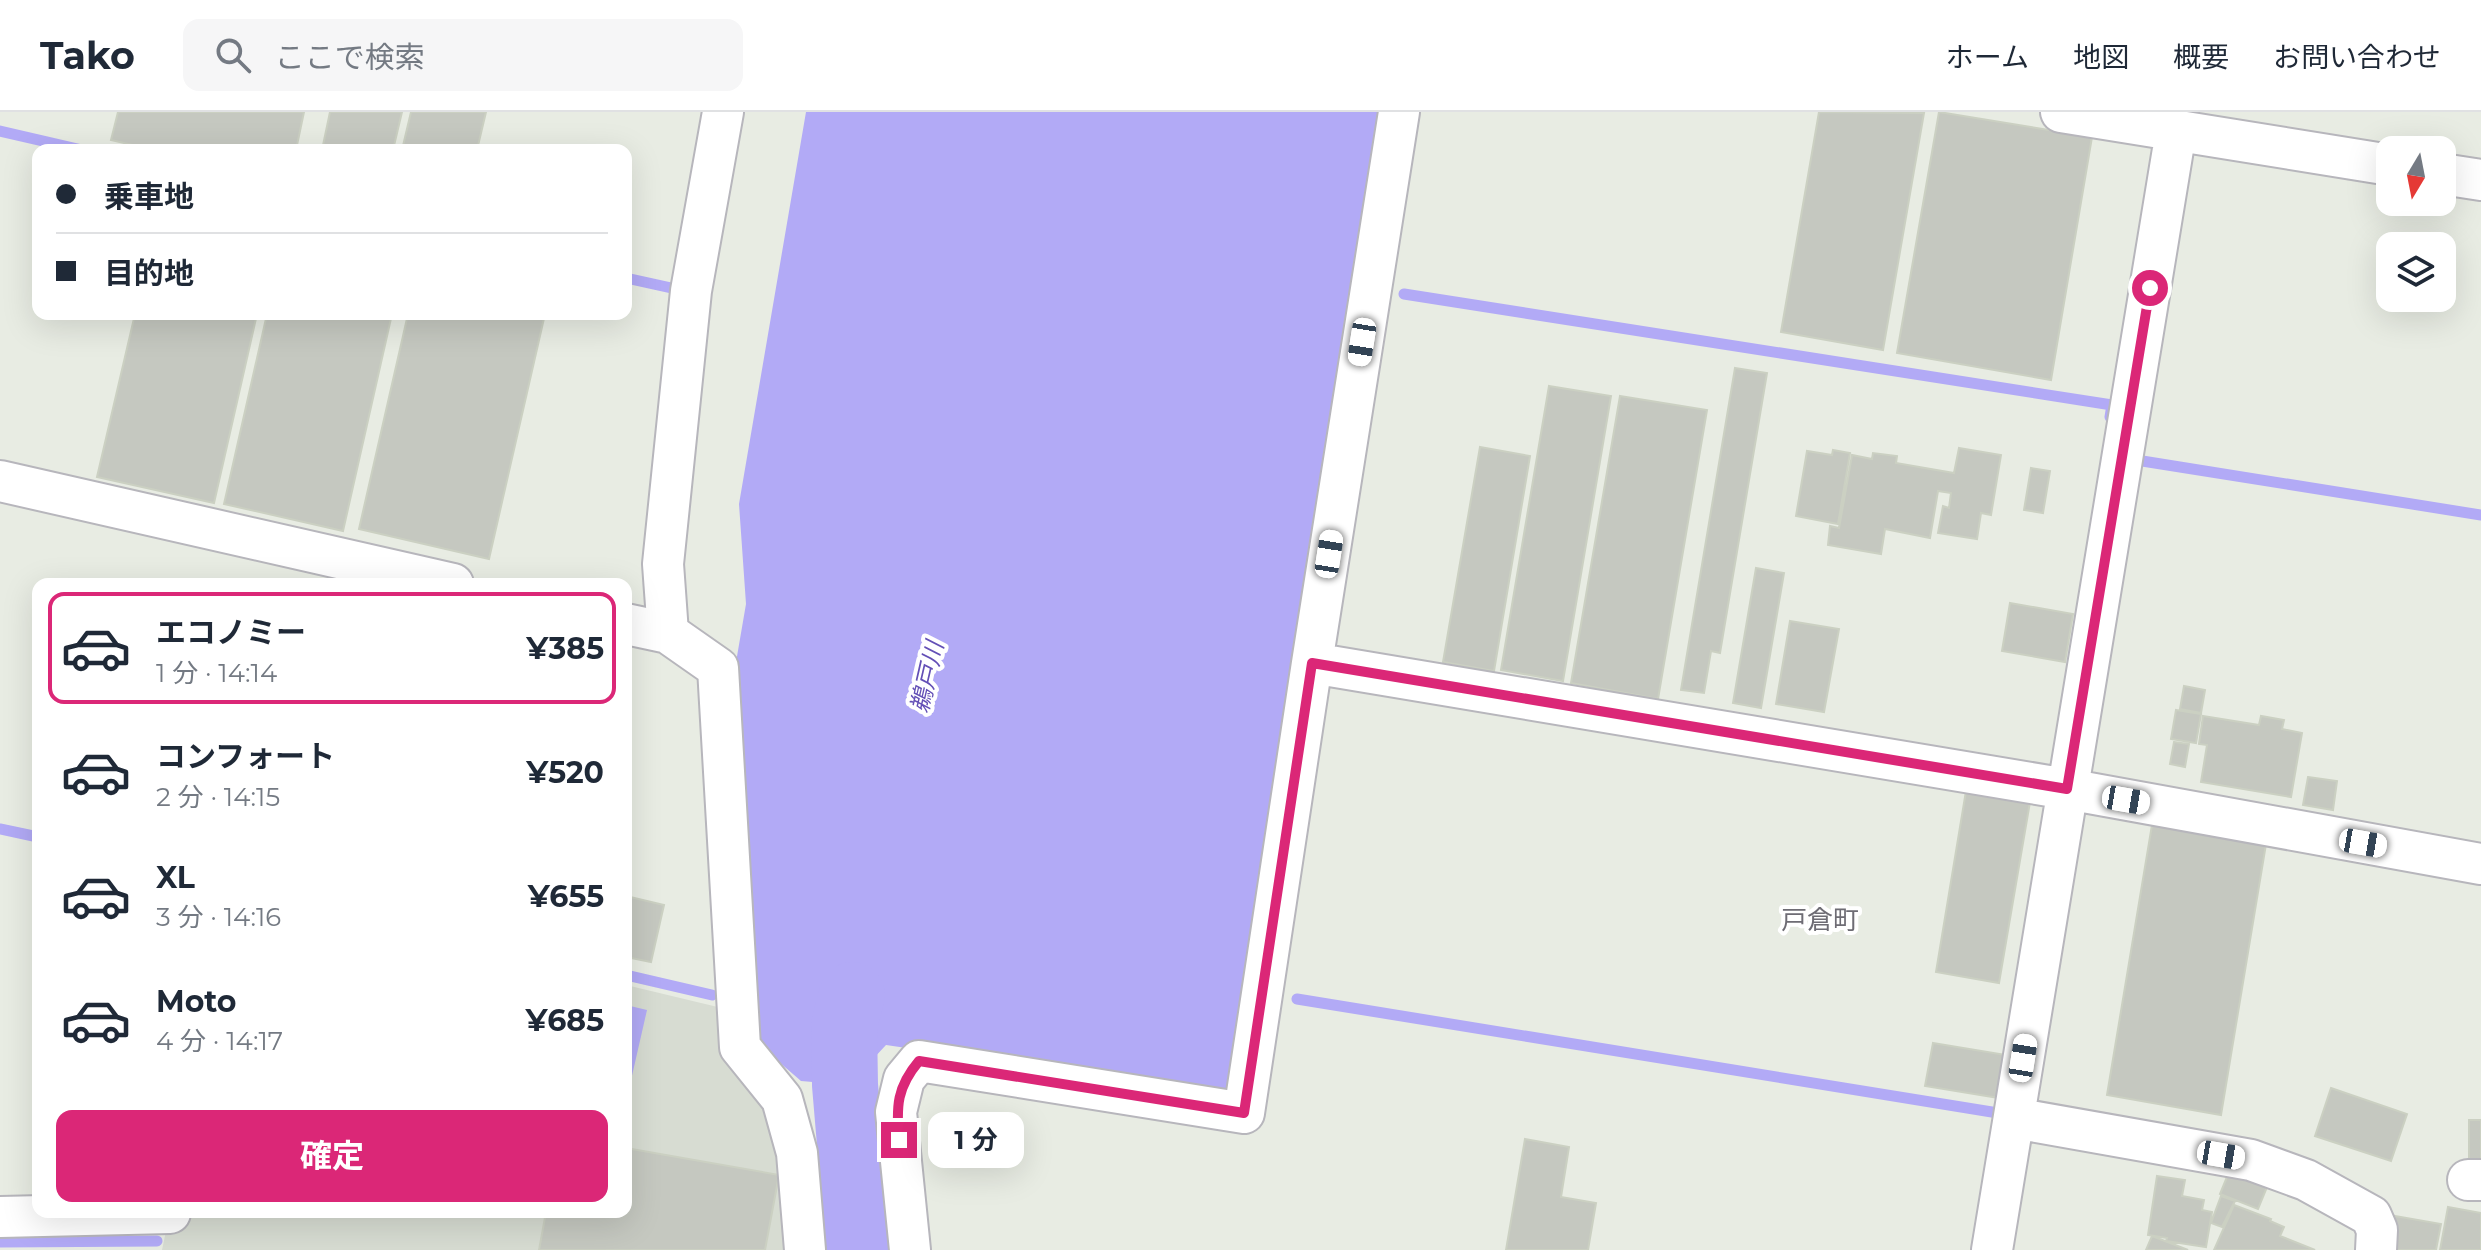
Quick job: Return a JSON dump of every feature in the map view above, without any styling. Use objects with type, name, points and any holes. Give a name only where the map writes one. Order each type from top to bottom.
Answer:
[{"type":"street","points":[[668,633],[663,564],[691,291],[723,112]]},
{"type":"street","points":[[910,1250],[896,1112],[904,1079],[919,1061],[1244,1113],[1399,112]]},
{"type":"street","points":[[2061,112],[2174,124],[2376,162]]},
{"type":"street","points":[[1992,1250],[2174,124]]},
{"type":"street","points":[[2456,176],[2481,180]]},
{"type":"street","points":[[0,481],[427,578]]},
{"type":"street","points":[[632,625],[668,633],[718,668],[740,1047],[782,1099],[797,1153],[805,1250]]},
{"type":"street","points":[[1312,663],[2067,789],[2481,864]]},
{"type":"street","points":[[2014,1118],[2251,1160],[2306,1180],[2371,1216],[2377,1230],[2376,1250]]},
{"type":"street","points":[[0,1217],[32,1216]]},
{"type":"shaded area","points":[[632,986],[726,1009],[768,1111],[787,1172],[794,1250],[162,1250],[169,1218],[632,1218]]},
{"type":"water","points":[[806,112],[1380,112],[1232,1089],[1220,1094],[886,1045],[872,1060],[872,1087],[801,1081],[756,1042],[735,668],[746,604],[739,504]]},
{"type":"water","points":[[632,1006],[647,1010],[632,1076]]},
{"type":"building","points":[[118,112],[304,112],[297,144],[128,144],[111,140]]},
{"type":"building","points":[[330,112],[402,112],[394,144],[323,144]]},
{"type":"building","points":[[411,112],[486,112],[478,144],[403,144]]},
{"type":"building","points":[[1819,112],[1924,113],[1883,350],[1781,332]]},
{"type":"building","points":[[1939,112],[2092,137],[2051,380],[1897,353]]},
{"type":"building","points":[[134,320],[256,320],[214,503],[97,477]]},
{"type":"building","points":[[266,320],[391,320],[343,531],[224,504]]},
{"type":"building","points":[[407,320],[544,320],[489,559],[359,529]]},
{"type":"building","points":[[1735,368],[1767,373],[1720,653],[1711,651],[1704,693],[1681,690]]},
{"type":"building","points":[[1549,386],[1611,396],[1563,681],[1501,670]]},
{"type":"building","points":[[1620,396],[1707,410],[1658,699],[1571,683]]},
{"type":"building","points":[[1480,447],[1530,456],[1494,671],[1443,662]]},
{"type":"building","points":[[1959,448],[2001,455],[1991,515],[1981,513],[1977,539],[1938,533],[1943,506],[1949,508],[1951,493],[1938,491],[1930,538],[1885,529],[1881,554],[1828,545],[1830,526],[1839,528],[1852,455],[1872,459],[1873,453],[1897,456],[1896,463],[1954,473]]},
{"type":"building","points":[[1833,450],[1850,453],[1838,524],[1796,516],[1807,451],[1832,455]]},
{"type":"building","points":[[2031,468],[2050,471],[2043,513],[2024,510]]},
{"type":"building","points":[[1756,568],[1784,573],[1761,708],[1733,703]]},
{"type":"building","points":[[2010,603],[2073,614],[2065,662],[2002,651]]},
{"type":"building","points":[[1790,621],[1839,629],[1824,712],[1776,704]]},
{"type":"building","points":[[2184,686],[2205,690],[2201,713],[2180,709]]},
{"type":"building","points":[[2176,710],[2201,714],[2196,743],[2171,739]]},
{"type":"building","points":[[2203,716],[2259,725],[2261,716],[2284,720],[2282,729],[2302,733],[2291,797],[2201,782],[2207,745],[2199,744]]},
{"type":"building","points":[[2174,742],[2189,744],[2185,767],[2170,764]]},
{"type":"building","points":[[2308,777],[2337,781],[2333,810],[2303,805]]},
{"type":"building","points":[[1966,791],[2030,802],[1999,983],[1936,972]]},
{"type":"building","points":[[2152,825],[2266,844],[2221,1115],[2107,1095]]},
{"type":"building","points":[[632,897],[664,905],[651,962],[632,958]]},
{"type":"building","points":[[1933,1043],[2006,1055],[1999,1098],[1925,1086]]},
{"type":"building","points":[[2331,1088],[2407,1114],[2391,1161],[2315,1136]]},
{"type":"building","points":[[2469,1120],[2481,1120],[2481,1174],[2469,1174]]},
{"type":"building","points":[[1525,1139],[1569,1147],[1561,1197],[1596,1203],[1588,1250],[1506,1250]]},
{"type":"building","points":[[632,1149],[779,1175],[765,1250],[539,1250],[545,1218],[632,1218]]},
{"type":"building","points":[[2231,1167],[2253,1182],[2267,1187],[2258,1209],[2220,1194]]},
{"type":"building","points":[[2157,1176],[2185,1180],[2182,1196],[2204,1200],[2202,1210],[2212,1212],[2206,1247],[2148,1235]]},
{"type":"building","points":[[2221,1196],[2235,1201],[2222,1227],[2211,1223]]},
{"type":"building","points":[[2234,1205],[2271,1219],[2284,1227],[2280,1236],[2315,1250],[2214,1250]]},
{"type":"building","points":[[2448,1207],[2481,1213],[2481,1250],[2440,1250]]},
{"type":"building","points":[[2395,1216],[2441,1224],[2436,1250],[2389,1250]]},
{"type":"building","points":[[2152,1236],[2188,1250],[2146,1250]]},
{"type":"waterway","points":[[0,131],[56,144]]},
{"type":"waterway","points":[[632,279],[676,289]]},
{"type":"waterway","points":[[1404,294],[2112,405],[2110,417]]},
{"type":"waterway","points":[[2136,460],[2481,515]]},
{"type":"waterway","points":[[0,829],[32,836]]},
{"type":"waterway","points":[[632,976],[712,995]]},
{"type":"waterway","name":"鵜戸川","points":[[852,995],[844,1025],[845,1085],[859,1250]]},
{"type":"waterway","points":[[1297,999],[1998,1113]]},
{"type":"waterway","points":[[0,1242],[157,1241]]},
{"type":"district","name":"戸倉町","points":[[1820,920]]},
{"type":"route","points":[[899,1140],[896,1112],[904,1079],[919,1061],[1244,1113],[1312,663],[2067,789],[2150,288]]}]
